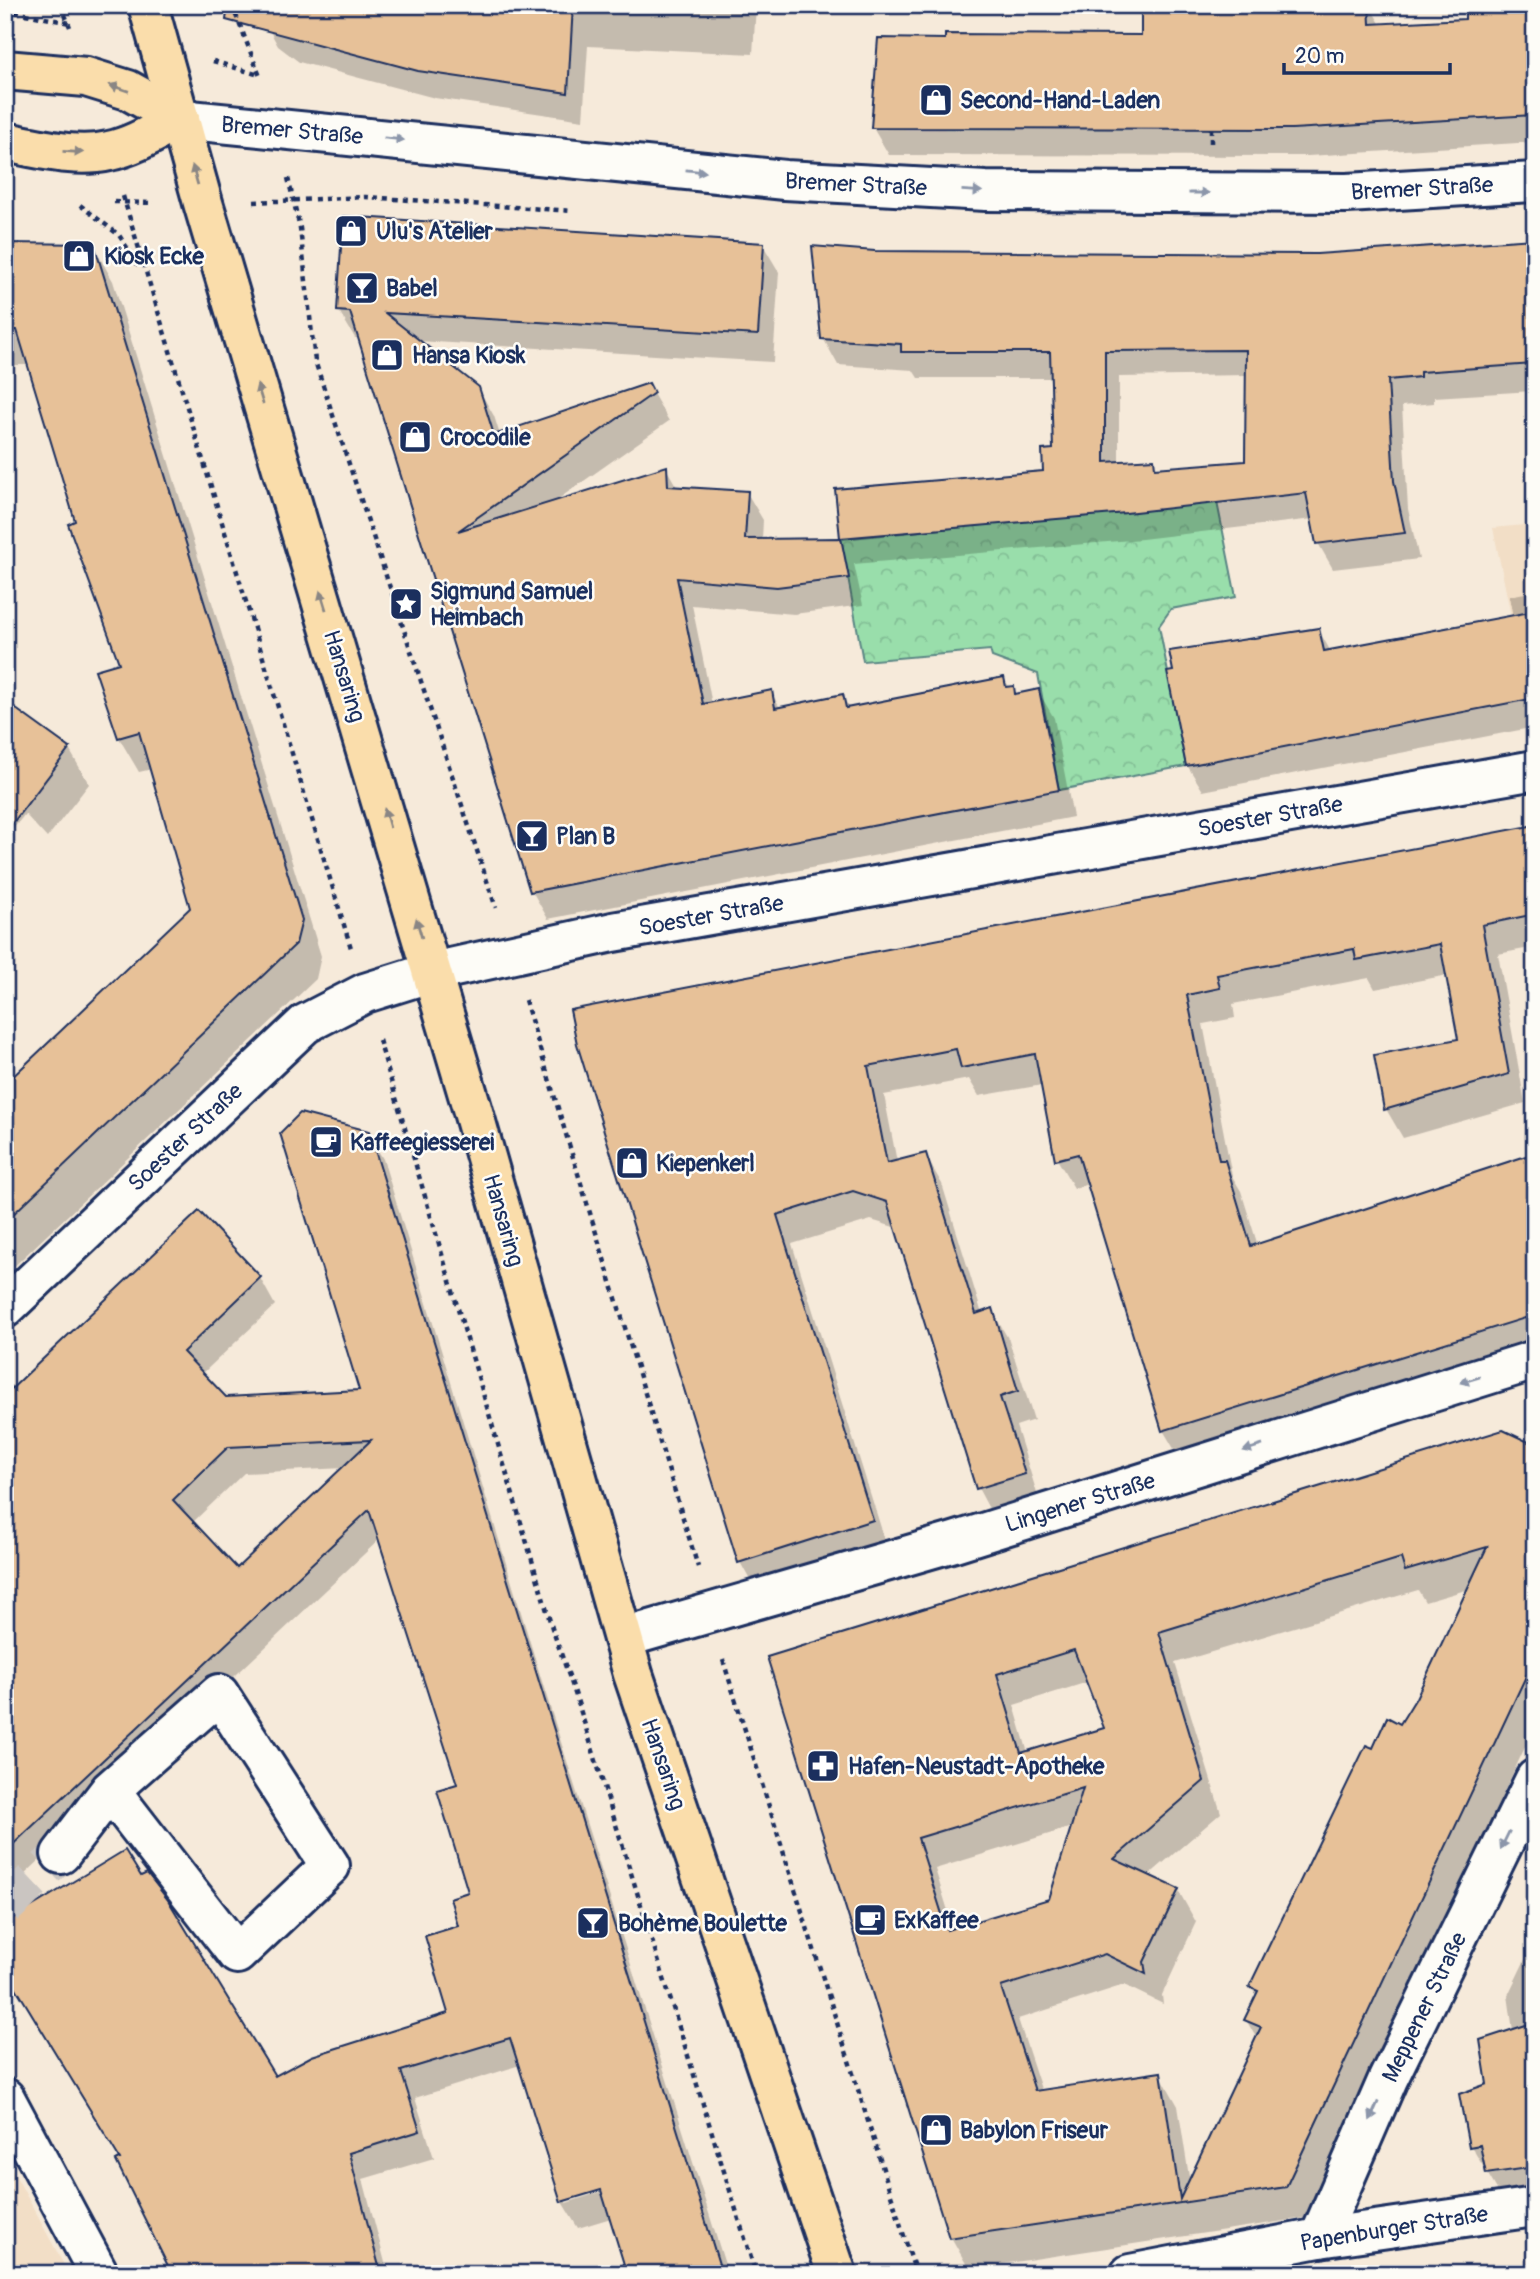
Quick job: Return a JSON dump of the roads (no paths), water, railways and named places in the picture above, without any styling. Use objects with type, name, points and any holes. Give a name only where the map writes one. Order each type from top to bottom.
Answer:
[{"type":"main road","name":"Hansaring","points":[[148,5],[432,972],[622,1638],[837,2274]]},
{"type":"main road","points":[[5,70],[86,77],[128,90],[180,119]]},
{"type":"main road","points":[[5,142],[48,150],[109,152],[139,141],[180,119]]},
{"type":"street","name":"Bremer Straße","points":[[180,119],[785,180],[986,191],[1347,193],[1535,182]]},
{"type":"street","name":"Soester Straße","points":[[5,1308],[305,1024],[365,993],[432,972],[613,933],[1535,771]]},
{"type":"street","name":"Lingener Straße","points":[[622,1638],[1174,1473],[1535,1360]]},
{"type":"street","points":[[61,1854],[110,1790],[219,1695],[330,1866],[237,1954],[110,1790]]},
{"type":"street","name":"Meppener Straße","points":[[1318,2238],[1388,2079],[1535,1779]]},
{"type":"street","points":[[5,2098],[99,2274]]},
{"type":"street","name":"Papenburger Straße","points":[[1130,2274],[1318,2238],[1535,2207]]},
{"type":"tunnel","points":[[5,1907],[61,1854]]},
{"type":"place","name":"Second-Hand-Laden","points":[[936,100]]},
{"type":"place","name":"Ulu's Atelier","points":[[351,231]]},
{"type":"place","name":"Kiosk Ecke","points":[[79,256]]},
{"type":"place","name":"Babel","points":[[362,288]]},
{"type":"place","name":"Hansa Kiosk","points":[[387,355]]},
{"type":"place","name":"Crocodile","points":[[415,437]]},
{"type":"place","name":"Sigmund Samuel Heimbach","points":[[406,604]]},
{"type":"place","name":"Plan B","points":[[532,836]]},
{"type":"place","name":"Kaffeegiesserei","points":[[326,1142]]},
{"type":"place","name":"Kiepenkerl","points":[[632,1163]]},
{"type":"place","name":"Hafen-Neustadt-Apotheke","points":[[823,1766]]},
{"type":"place","name":"ExKaffee","points":[[870,1920]]},
{"type":"place","name":"Bohème Boulette","points":[[593,1923]]},
{"type":"place","name":"Babylon Friseur","points":[[936,2130]]}]
